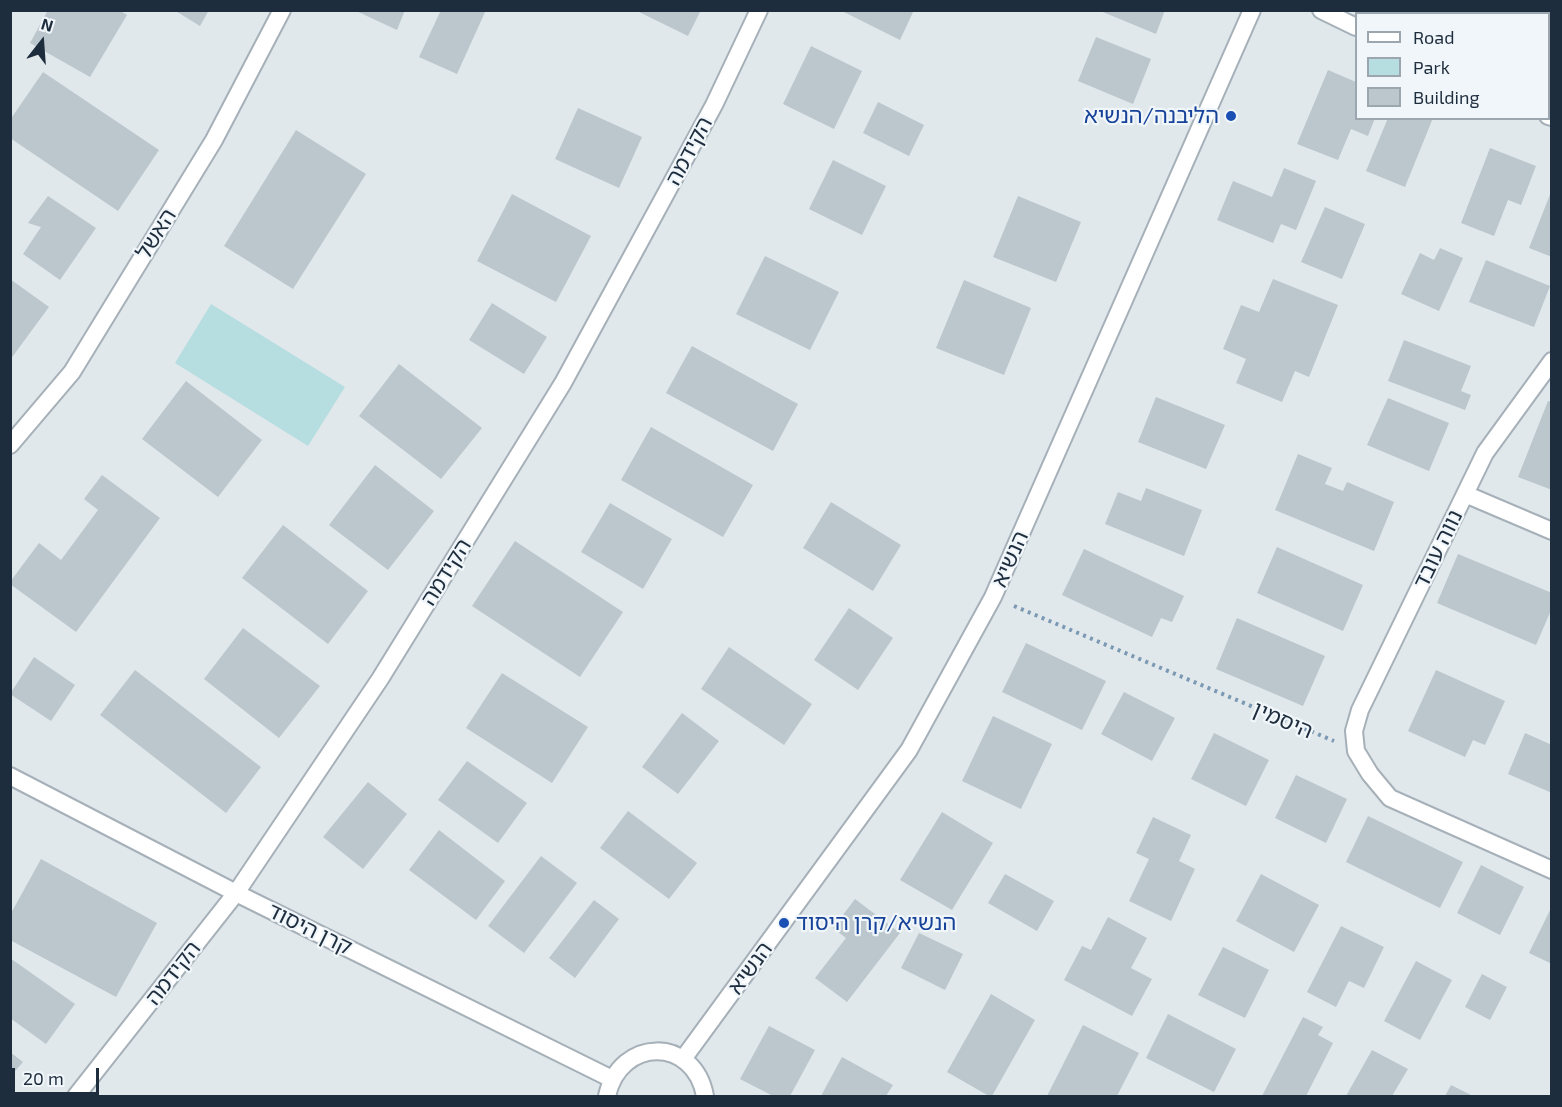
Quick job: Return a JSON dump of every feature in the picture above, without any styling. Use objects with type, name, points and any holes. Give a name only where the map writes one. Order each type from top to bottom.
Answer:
[{"type":"street","name":"האשל","points":[[10,445],[72,372],[214,140],[282,10]]},
{"type":"street","name":"הקידמה","points":[[76,1096],[236,893],[380,679],[563,384],[714,105],[759,10]]},
{"type":"street","name":"הנשיא","points":[[683,1059],[909,750],[993,597],[1252,10]]},
{"type":"street","points":[[1321,10],[1355,27]]},
{"type":"street","name":"נווה עובד","points":[[1356,751],[1354,731],[1360,710],[1485,453],[1551,361]]},
{"type":"street","points":[[1465,494],[1551,531]]},
{"type":"street","points":[[1356,751],[1370,774],[1390,798],[1551,870]]},
{"type":"street","name":"קרן היסוד","points":[[10,776],[236,893],[612,1079]]},
{"type":"street","points":[[608,1096],[612,1079],[620,1067],[634,1057],[650,1052],[668,1053],[683,1059],[694,1069],[703,1084],[705,1096]]},
{"type":"path","name":"היסמין","points":[[993,597],[1356,751]]},
{"type":"green space","points":[[211,304],[345,387],[308,446],[175,363]]},
{"type":"building","points":[[48,10],[119,10],[127,15],[90,77],[30,43]]},
{"type":"building","points":[[174,10],[209,10],[200,26]]},
{"type":"building","points":[[354,10],[405,10],[397,30]]},
{"type":"building","points":[[441,10],[486,10],[457,74],[419,57]]},
{"type":"building","points":[[635,10],[701,10],[688,36]]},
{"type":"building","points":[[840,10],[914,10],[900,40]]},
{"type":"building","points":[[1098,10],[1165,10],[1156,34]]},
{"type":"building","points":[[1096,37],[1151,59],[1133,104],[1078,81]]},
{"type":"building","points":[[811,46],[862,71],[834,129],[783,104]]},
{"type":"building","points":[[1328,70],[1355,82],[1355,120],[1374,120],[1368,136],[1351,129],[1338,160],[1297,144]]},
{"type":"building","points":[[43,72],[159,150],[118,211],[10,138],[10,120]]},
{"type":"building","points":[[878,102],[924,125],[909,156],[863,133]]},
{"type":"building","points":[[578,108],[642,137],[619,188],[555,159]]},
{"type":"building","points":[[1387,120],[1432,120],[1405,187],[1366,171]]},
{"type":"building","points":[[296,130],[366,174],[293,289],[224,246]]},
{"type":"building","points":[[1490,148],[1536,166],[1521,205],[1508,200],[1494,236],[1461,223]]},
{"type":"building","points":[[833,160],[886,186],[862,235],[809,209]]},
{"type":"building","points":[[1284,168],[1316,181],[1296,230],[1281,224],[1273,243],[1217,220],[1233,181],[1272,197]]},
{"type":"building","points":[[1552,192],[1552,257],[1529,248]]},
{"type":"building","points":[[512,194],[591,236],[556,302],[477,261]]},
{"type":"building","points":[[48,196],[96,228],[60,280],[23,254],[41,227],[28,223]]},
{"type":"building","points":[[1018,196],[1081,222],[1056,282],[993,257]]},
{"type":"building","points":[[1325,207],[1365,224],[1342,279],[1301,262]]},
{"type":"building","points":[[1440,248],[1463,258],[1439,311],[1401,294],[1420,253],[1434,260]]},
{"type":"building","points":[[765,256],[839,292],[810,350],[736,314]]},
{"type":"building","points":[[1486,260],[1550,286],[1534,327],[1469,302]]},
{"type":"building","points":[[10,279],[49,307],[10,360]]},
{"type":"building","points":[[1273,279],[1338,305],[1309,377],[1295,371],[1282,402],[1236,383],[1246,359],[1223,349],[1241,305],[1259,312]]},
{"type":"building","points":[[964,280],[1031,308],[1004,375],[936,348]]},
{"type":"building","points":[[492,303],[547,337],[524,374],[469,340]]},
{"type":"building","points":[[1404,340],[1471,366],[1461,391],[1471,395],[1465,410],[1388,381]]},
{"type":"building","points":[[692,346],[798,404],[773,451],[666,393]]},
{"type":"building","points":[[399,364],[482,428],[441,479],[359,416]]},
{"type":"building","points":[[186,381],[262,440],[218,497],[142,439]]},
{"type":"building","points":[[1156,397],[1225,425],[1206,469],[1138,442]]},
{"type":"building","points":[[1388,398],[1449,423],[1429,471],[1367,445]]},
{"type":"building","points":[[1548,401],[1552,402],[1552,490],[1518,477]]},
{"type":"building","points":[[651,427],[753,485],[723,537],[621,480]]},
{"type":"building","points":[[1298,454],[1332,468],[1325,484],[1343,491],[1347,482],[1394,502],[1374,551],[1275,510]]},
{"type":"building","points":[[375,465],[434,511],[388,570],[329,525]]},
{"type":"building","points":[[102,475],[160,518],[76,632],[10,582],[39,543],[61,560],[98,510],[84,499]]},
{"type":"building","points":[[1146,488],[1202,510],[1184,556],[1105,524],[1118,492],[1141,501]]},
{"type":"building","points":[[831,502],[901,545],[873,591],[803,548]]},
{"type":"building","points":[[610,503],[672,539],[643,589],[581,552]]},
{"type":"building","points":[[283,525],[368,591],[328,644],[242,578]]},
{"type":"building","points":[[515,541],[623,612],[580,677],[472,606]]},
{"type":"building","points":[[1277,547],[1363,585],[1343,631],[1257,593]]},
{"type":"building","points":[[1084,549],[1184,596],[1172,622],[1161,618],[1152,637],[1062,595]]},
{"type":"building","points":[[1458,554],[1552,593],[1552,608],[1536,645],[1437,603]]},
{"type":"building","points":[[849,608],[893,638],[858,690],[814,660]]},
{"type":"building","points":[[1237,618],[1325,656],[1303,706],[1216,669]]},
{"type":"building","points":[[243,628],[320,686],[279,738],[204,679]]},
{"type":"building","points":[[1026,643],[1106,681],[1082,730],[1002,692]]},
{"type":"building","points":[[729,647],[812,704],[784,745],[701,689]]},
{"type":"building","points":[[34,657],[75,685],[51,721],[10,694]]},
{"type":"building","points":[[135,670],[261,767],[226,813],[100,715]]},
{"type":"building","points":[[1436,670],[1505,701],[1485,745],[1473,740],[1465,757],[1408,731]]},
{"type":"building","points":[[502,673],[588,727],[552,783],[466,728]]},
{"type":"building","points":[[1124,692],[1175,718],[1152,761],[1101,734]]},
{"type":"building","points":[[682,713],[719,741],[678,794],[642,767]]},
{"type":"building","points":[[993,716],[1052,744],[1021,809],[962,781]]},
{"type":"building","points":[[1214,733],[1269,760],[1246,806],[1191,779]]},
{"type":"building","points":[[1525,733],[1552,745],[1552,793],[1508,774]]},
{"type":"building","points":[[467,761],[527,803],[498,843],[438,800]]},
{"type":"building","points":[[1296,775],[1347,799],[1326,843],[1275,818]]},
{"type":"building","points":[[368,782],[407,814],[363,869],[323,837]]},
{"type":"building","points":[[628,811],[697,863],[669,899],[600,848]]},
{"type":"building","points":[[942,812],[993,843],[952,910],[900,880]]},
{"type":"building","points":[[1368,816],[1463,862],[1440,908],[1346,862]]},
{"type":"building","points":[[1153,817],[1191,835],[1179,861],[1195,869],[1171,921],[1129,901],[1149,859],[1136,853]]},
{"type":"building","points":[[439,830],[505,881],[476,920],[409,870]]},
{"type":"building","points":[[541,856],[577,883],[524,953],[488,926]]},
{"type":"building","points":[[41,859],[157,923],[116,997],[10,940],[10,915]]},
{"type":"building","points":[[1481,865],[1524,887],[1500,935],[1457,913]]},
{"type":"building","points":[[1005,874],[1054,901],[1037,931],[988,903]]},
{"type":"building","points":[[1261,874],[1319,905],[1294,952],[1236,921]]},
{"type":"building","points":[[855,899],[900,933],[847,1002],[815,978],[846,938],[833,928]]},
{"type":"building","points":[[594,900],[619,919],[575,978],[549,958]]},
{"type":"building","points":[[1552,906],[1552,964],[1529,953]]},
{"type":"building","points":[[1108,917],[1147,938],[1131,968],[1152,979],[1132,1016],[1064,980],[1082,946],[1091,950]]},
{"type":"building","points":[[1341,926],[1384,947],[1364,988],[1349,981],[1336,1007],[1307,992]]},
{"type":"building","points":[[919,933],[963,954],[945,990],[901,968]]},
{"type":"building","points":[[1223,947],[1269,970],[1245,1018],[1198,995]]},
{"type":"building","points":[[10,958],[75,1004],[46,1044],[10,1018]]},
{"type":"building","points":[[1416,961],[1452,980],[1420,1040],[1384,1021]]},
{"type":"building","points":[[1482,974],[1507,987],[1490,1020],[1465,1007]]},
{"type":"building","points":[[991,994],[1035,1020],[992,1096],[989,1096],[947,1072]]},
{"type":"building","points":[[1168,1014],[1236,1049],[1214,1092],[1146,1058]]},
{"type":"building","points":[[1303,1017],[1323,1027],[1318,1035],[1333,1043],[1306,1096],[1262,1096]]},
{"type":"building","points":[[1083,1025],[1139,1053],[1117,1096],[1047,1096]]},
{"type":"building","points":[[769,1026],[815,1050],[790,1096],[773,1096],[740,1079]]},
{"type":"building","points":[[1372,1050],[1408,1069],[1392,1096],[1346,1096]]},
{"type":"building","points":[[10,1052],[23,1062],[10,1077]]},
{"type":"building","points":[[842,1057],[893,1085],[886,1096],[821,1096]]},
{"type":"building","points":[[1451,1085],[1473,1096],[1445,1096]]},
{"type":"place","name":"הליבנה/הנשיא","points":[[1231,116]]},
{"type":"place","name":"הנשיא/קרן היסוד","points":[[784,923]]}]
